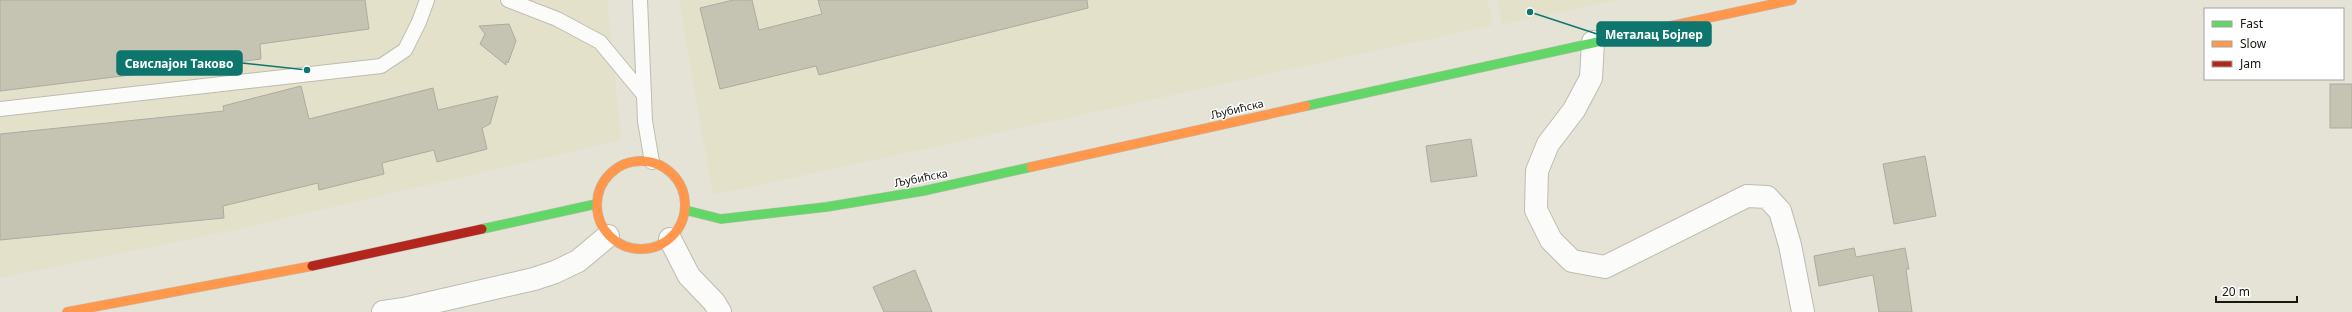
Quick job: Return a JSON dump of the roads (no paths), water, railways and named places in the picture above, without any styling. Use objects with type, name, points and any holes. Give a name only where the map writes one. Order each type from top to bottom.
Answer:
[{"type":"street","name":"Љубићска","points":[[685,210],[721,219],[826,207],[923,191],[1593,42],[1792,0]]},
{"type":"street","points":[[1593,42],[1590,78],[1574,110],[1548,144],[1537,171],[1536,210],[1551,240],[1572,261],[1605,267],[1747,196],[1766,197],[1780,211],[1790,245],[1803,312]]},
{"type":"street","points":[[639,161],[652,162],[669,171],[681,185],[685,210],[677,231],[670,239],[660,246],[639,250],[628,248],[608,236],[599,221],[596,204],[599,191],[605,179],[614,169],[626,163],[639,161]]},
{"type":"street","points":[[67,312],[259,277],[596,204]]},
{"type":"street","points":[[383,312],[404,309],[534,279],[578,261],[608,236]]},
{"type":"street","points":[[670,239],[689,276],[714,302],[720,312]]},
{"type":"lane","points":[[0,109],[381,66],[405,50],[420,22],[427,0]]},
{"type":"lane","points":[[508,0],[557,19],[600,42],[644,96]]},
{"type":"lane","points":[[643,1],[644,96],[647,139],[652,162]]},
{"type":"place","name":"Металац Бојлер","points":[[1530,12]]},
{"type":"place","name":"Свислајон Таково","points":[[307,70]]}]
